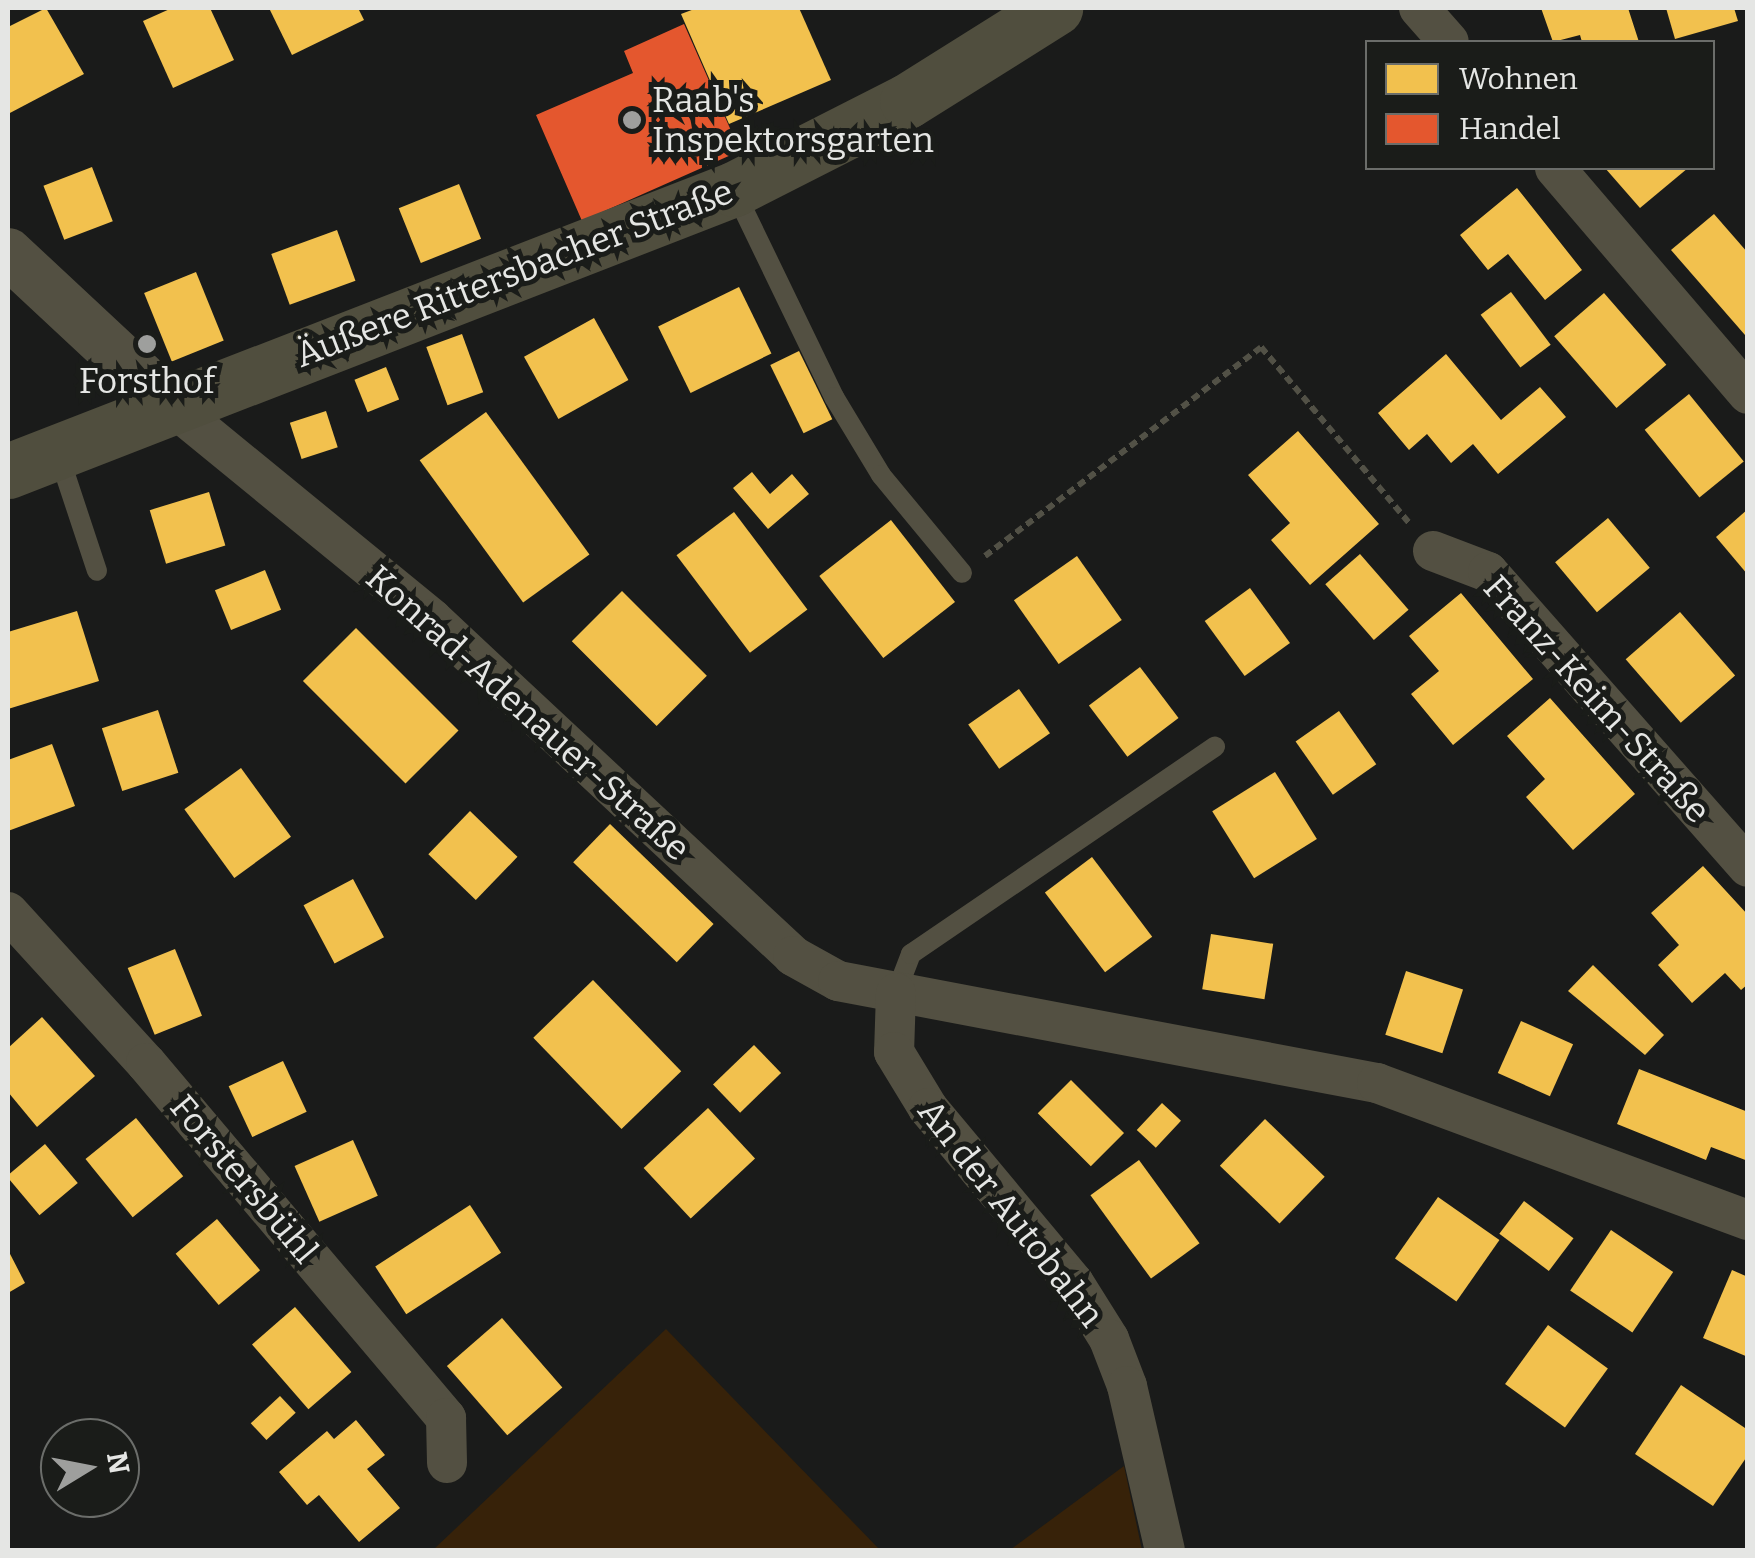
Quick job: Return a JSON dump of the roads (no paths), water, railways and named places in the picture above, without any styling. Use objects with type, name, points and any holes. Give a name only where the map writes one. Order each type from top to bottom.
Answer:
[{"type":"main road","name":"Äußere Rittersbacher Straße","points":[[32,461],[734,189],[907,101],[1055,8]]},
{"type":"street","points":[[1419,8],[1447,40]]},
{"type":"street","points":[[1557,170],[1748,394]]},
{"type":"street","points":[[8,253],[172,406]]},
{"type":"street","name":"Konrad-Adenauer-Straße","points":[[172,406],[432,619],[792,956],[838,981],[1377,1083],[1748,1220]]},
{"type":"street","name":"Franz-Keim-Straße","points":[[1434,552],[1488,572],[1748,867]]},
{"type":"street","name":"Forstersbühl","points":[[8,912],[146,1063],[446,1418],[447,1463]]},
{"type":"street","name":"An der Autobahn","points":[[896,993],[894,1052],[928,1108],[1074,1283],[1108,1340],[1127,1386],[1165,1550]]},
{"type":"lane","points":[[734,189],[862,444],[962,573]]},
{"type":"lane","points":[[32,461],[97,571]]},
{"type":"lane","points":[[896,993],[911,954],[1216,747]]},
{"type":"place","name":"Raab's Inspektorsgarten","points":[[632,120]]},
{"type":"place","name":"Forsthof","points":[[147,344]]}]
